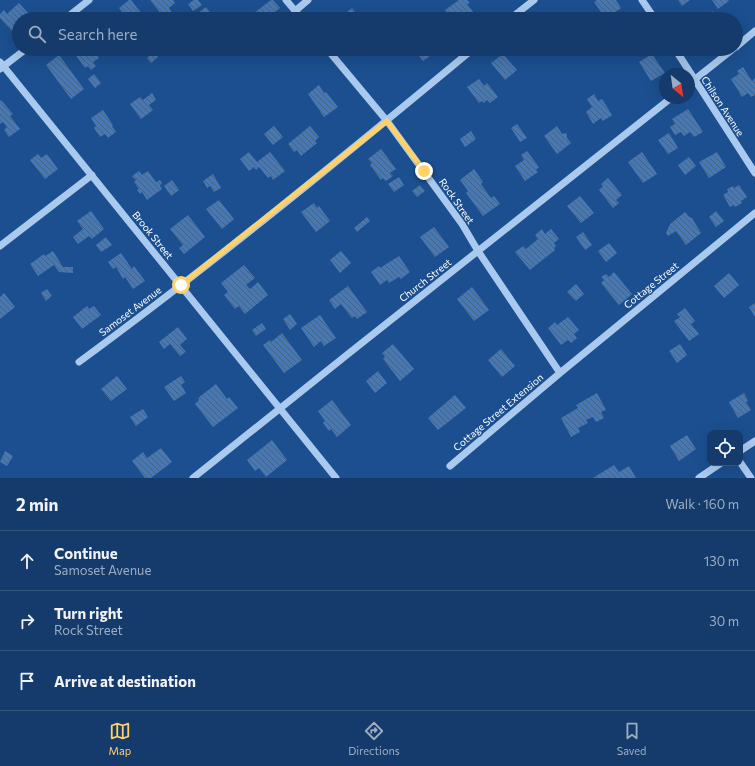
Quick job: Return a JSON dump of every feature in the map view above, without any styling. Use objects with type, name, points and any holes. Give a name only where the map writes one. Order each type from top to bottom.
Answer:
[{"type":"street","points":[[74,12],[89,0]]},
{"type":"street","points":[[286,0],[295,11],[308,0]]},
{"type":"street","points":[[519,12],[534,0]]},
{"type":"street","points":[[642,0],[650,12]]},
{"type":"street","points":[[743,41],[755,32]]},
{"type":"street","points":[[1,66],[16,56]]},
{"type":"street","name":"Rock Street","points":[[333,56],[387,121],[462,224],[478,251],[560,373]]},
{"type":"street","name":"Samoset Avenue","points":[[79,362],[181,285],[387,121],[466,56]]},
{"type":"street","name":"Chilson Avenue","points":[[678,56],[684,68]]},
{"type":"street","points":[[695,80],[724,56]]},
{"type":"street","name":"Brook Street","points":[[1,66],[92,175],[336,478]]},
{"type":"street","name":"Chilson Avenue","points":[[695,86],[755,173]]},
{"type":"street","name":"Church Street","points":[[193,478],[663,104]]},
{"type":"street","points":[[0,246],[92,175]]},
{"type":"street","name":"Cottage Street","points":[[560,373],[755,213]]},
{"type":"street","name":"Cottage Street Extension","points":[[450,466],[560,373]]},
{"type":"street","points":[[743,449],[755,441]]},
{"type":"street","points":[[699,478],[717,466]]},
{"type":"street","points":[[743,466],[751,478]]},
{"type":"building","points":[[131,0],[140,12],[122,12],[119,8]]},
{"type":"building","points":[[150,0],[173,0],[175,3],[169,8],[172,12],[159,12]]},
{"type":"building","points":[[194,0],[198,0],[202,5],[193,11],[188,4]]},
{"type":"building","points":[[271,0],[273,0],[280,8],[275,12],[255,12]]},
{"type":"building","points":[[459,0],[467,0],[470,3],[467,4],[473,12],[446,12],[445,10]]},
{"type":"building","points":[[597,0],[616,0],[621,8],[616,12],[601,12],[594,2]]},
{"type":"building","points":[[678,0],[690,0],[682,6]]},
{"type":"building","points":[[712,0],[728,0],[729,1],[718,9]]},
{"type":"building","points":[[19,3],[27,12],[12,12],[12,31],[0,18],[0,14],[4,10],[7,14]]},
{"type":"building","points":[[206,7],[210,12],[200,12]]},
{"type":"building","points":[[352,8],[355,12],[347,12]]},
{"type":"building","points":[[60,56],[84,89],[71,99],[46,65]]},
{"type":"building","points":[[76,56],[97,56],[99,58],[93,62],[96,66],[91,70],[88,66],[85,68]]},
{"type":"building","points":[[149,56],[158,57],[151,63],[147,58]]},
{"type":"building","points":[[419,56],[430,56],[423,61]]},
{"type":"building","points":[[500,56],[505,56],[517,70],[505,80],[491,63]]},
{"type":"building","points":[[649,56],[653,56],[662,68],[659,68],[659,76],[651,81],[639,62]]},
{"type":"building","points":[[743,67],[752,81],[755,78],[755,95],[751,97],[748,93],[742,97],[731,79],[739,74],[737,71]]},
{"type":"building","points":[[94,74],[101,83],[95,88],[88,79]]},
{"type":"building","points":[[479,79],[484,86],[487,83],[498,97],[490,103],[487,100],[484,103],[482,101],[479,103],[467,87]]},
{"type":"building","points":[[319,85],[324,93],[326,92],[338,107],[324,117],[308,94]]},
{"type":"building","points":[[152,93],[156,100],[149,105],[153,110],[141,119],[130,104],[140,97],[143,100]]},
{"type":"building","points":[[594,94],[598,101],[602,99],[612,115],[603,121],[601,118],[593,124],[586,112],[592,107],[587,99]]},
{"type":"building","points":[[1,100],[13,114],[10,116],[20,129],[9,137],[4,130],[7,127],[3,122],[0,124]]},
{"type":"building","points":[[688,109],[703,132],[694,137],[690,132],[684,136],[681,132],[675,135],[670,127],[675,124],[672,119]]},
{"type":"building","points":[[103,110],[116,132],[108,138],[105,134],[100,137],[94,128],[96,126],[91,118]]},
{"type":"building","points":[[517,124],[527,138],[520,142],[511,128]]},
{"type":"building","points":[[274,126],[283,137],[273,145],[264,134]]},
{"type":"building","points":[[310,126],[319,137],[315,141],[317,143],[301,156],[297,150],[294,152],[288,144]]},
{"type":"building","points":[[557,126],[562,134],[567,134],[567,138],[571,143],[557,154],[544,136]]},
{"type":"building","points":[[471,131],[476,139],[465,147],[460,139]]},
{"type":"building","points":[[669,133],[678,148],[668,154],[658,140]]},
{"type":"building","points":[[381,149],[396,169],[390,173],[393,176],[386,181],[383,178],[381,180],[370,165],[372,163],[368,159]]},
{"type":"building","points":[[527,151],[539,167],[536,170],[538,172],[525,181],[515,166],[524,160],[521,155]]},
{"type":"building","points":[[249,152],[257,162],[270,152],[285,171],[273,180],[271,176],[268,178],[259,167],[256,170],[254,167],[249,171],[240,159]]},
{"type":"building","points":[[642,152],[657,174],[643,183],[628,162]]},
{"type":"building","points":[[717,152],[726,167],[709,178],[699,162]]},
{"type":"building","points":[[38,154],[41,158],[47,154],[58,169],[45,179],[30,160]]},
{"type":"building","points":[[689,157],[696,166],[685,175],[678,165]]},
{"type":"building","points":[[474,169],[483,182],[481,184],[491,198],[494,196],[500,204],[483,216],[466,193],[468,191],[460,180]]},
{"type":"building","points":[[139,171],[142,175],[148,171],[156,182],[160,180],[162,183],[160,186],[162,189],[147,200],[142,192],[140,194],[137,190],[139,189],[134,182],[136,180],[132,176]]},
{"type":"building","points":[[213,174],[221,188],[214,192],[210,186],[207,188],[203,181]]},
{"type":"building","points":[[399,177],[404,185],[394,192],[388,184]]},
{"type":"building","points":[[608,178],[622,195],[616,200],[619,203],[613,208],[599,190],[603,186],[601,184]]},
{"type":"building","points":[[172,180],[179,190],[171,196],[164,186]]},
{"type":"building","points":[[420,185],[425,191],[417,197],[412,191]]},
{"type":"building","points":[[739,185],[747,197],[741,201],[742,203],[735,207],[734,205],[730,207],[723,195],[728,192],[727,189],[733,186],[734,188]]},
{"type":"building","points":[[580,196],[594,213],[581,223],[567,206]]},
{"type":"building","points":[[219,200],[234,219],[222,229],[206,209]]},
{"type":"building","points":[[314,203],[317,208],[319,206],[330,221],[316,232],[301,212]]},
{"type":"building","points":[[91,211],[104,229],[92,239],[89,236],[78,244],[73,237],[83,229],[77,221]]},
{"type":"building","points":[[716,211],[724,221],[716,227],[709,217]]},
{"type":"building","points":[[685,212],[692,218],[701,233],[686,245],[676,231],[668,236],[666,233],[670,224]]},
{"type":"building","points":[[188,215],[205,237],[184,254],[179,248],[183,245],[170,229]]},
{"type":"building","points":[[367,217],[370,221],[357,232],[354,228]]},
{"type":"building","points":[[434,227],[449,247],[435,257],[420,237]]},
{"type":"building","points":[[542,229],[545,234],[551,229],[559,239],[554,243],[556,246],[554,248],[555,250],[530,270],[515,252],[523,246],[526,249],[538,239],[535,235]]},
{"type":"building","points":[[583,232],[592,245],[585,250],[576,237]]},
{"type":"building","points":[[106,237],[112,245],[101,252],[96,245]]},
{"type":"building","points":[[609,243],[617,253],[606,262],[598,251]]},
{"type":"building","points":[[53,251],[63,267],[73,267],[73,273],[59,272],[54,265],[38,276],[30,264],[44,254],[45,256]]},
{"type":"building","points":[[341,251],[351,263],[340,273],[330,260]]},
{"type":"building","points":[[121,253],[132,269],[134,266],[145,281],[133,289],[125,277],[123,279],[116,267],[113,269],[108,262]]},
{"type":"building","points":[[399,256],[410,272],[401,279],[399,277],[389,283],[387,280],[380,285],[371,272],[379,266],[380,268]]},
{"type":"building","points":[[244,265],[255,278],[246,285],[250,289],[258,282],[268,295],[245,314],[239,306],[235,309],[224,295],[228,292],[221,283]]},
{"type":"building","points":[[614,272],[632,294],[619,305],[601,283],[604,280],[601,277],[606,274],[609,277]]},
{"type":"building","points":[[729,273],[739,285],[724,298],[714,286]]},
{"type":"building","points":[[576,284],[584,294],[576,301],[567,292]]},
{"type":"building","points":[[348,286],[367,312],[357,319],[355,316],[352,318],[341,304],[335,309],[329,300]]},
{"type":"building","points":[[472,287],[489,310],[474,321],[457,299]]},
{"type":"building","points":[[47,289],[52,296],[46,301],[41,293]]},
{"type":"building","points":[[4,293],[15,307],[0,319],[0,297]]},
{"type":"building","points":[[755,303],[755,317],[749,307]]},
{"type":"building","points":[[87,306],[89,309],[94,306],[101,315],[82,329],[73,317]]},
{"type":"building","points":[[685,308],[695,321],[691,324],[699,334],[689,341],[674,321],[680,317],[677,314]]},
{"type":"building","points":[[290,314],[297,324],[290,330],[283,319]]},
{"type":"building","points":[[320,315],[336,338],[324,346],[321,341],[314,347],[301,328]]},
{"type":"building","points":[[568,317],[579,330],[574,334],[577,338],[571,343],[568,340],[561,345],[548,328],[555,322],[557,325]]},
{"type":"building","points":[[262,323],[266,329],[256,336],[252,330]]},
{"type":"building","points":[[178,327],[187,339],[180,345],[186,352],[180,356],[170,344],[164,349],[159,342]]},
{"type":"building","points":[[282,333],[302,360],[284,373],[263,345],[270,340],[271,342]]},
{"type":"building","points":[[393,344],[414,369],[400,381],[383,359],[385,357],[382,353]]},
{"type":"building","points":[[680,344],[687,355],[677,363],[669,351]]},
{"type":"building","points":[[501,349],[515,366],[502,377],[488,360]]},
{"type":"building","points":[[378,371],[387,383],[375,393],[366,381]]},
{"type":"building","points":[[117,376],[127,389],[111,401],[101,389]]},
{"type":"building","points":[[181,376],[185,382],[181,385],[186,393],[174,401],[164,387]]},
{"type":"building","points":[[216,384],[227,399],[229,397],[238,408],[213,427],[195,404],[199,400],[198,398]]},
{"type":"building","points":[[597,393],[606,410],[601,412],[604,418],[596,422],[593,417],[586,420],[588,423],[578,428],[580,432],[571,437],[561,418],[578,408],[576,405]]},
{"type":"building","points":[[744,393],[748,401],[746,402],[751,410],[738,418],[729,402]]},
{"type":"building","points":[[455,395],[466,408],[438,430],[428,418]]},
{"type":"building","points":[[332,400],[351,425],[337,437],[331,429],[329,431],[323,423],[325,421],[318,411]]},
{"type":"building","points":[[143,409],[148,417],[136,426],[130,417]]},
{"type":"building","points":[[687,435],[696,449],[679,461],[670,446]]},
{"type":"building","points":[[272,440],[287,460],[266,477],[259,468],[255,471],[247,460]]},
{"type":"building","points":[[161,448],[172,462],[151,478],[145,478],[132,461],[143,452],[147,458]]},
{"type":"building","points":[[5,451],[13,456],[7,466],[0,462]]},
{"type":"building","points":[[614,465],[619,472],[629,466],[636,478],[593,478]]},
{"type":"route","points":[[181,285],[387,121],[424,171]]}]
